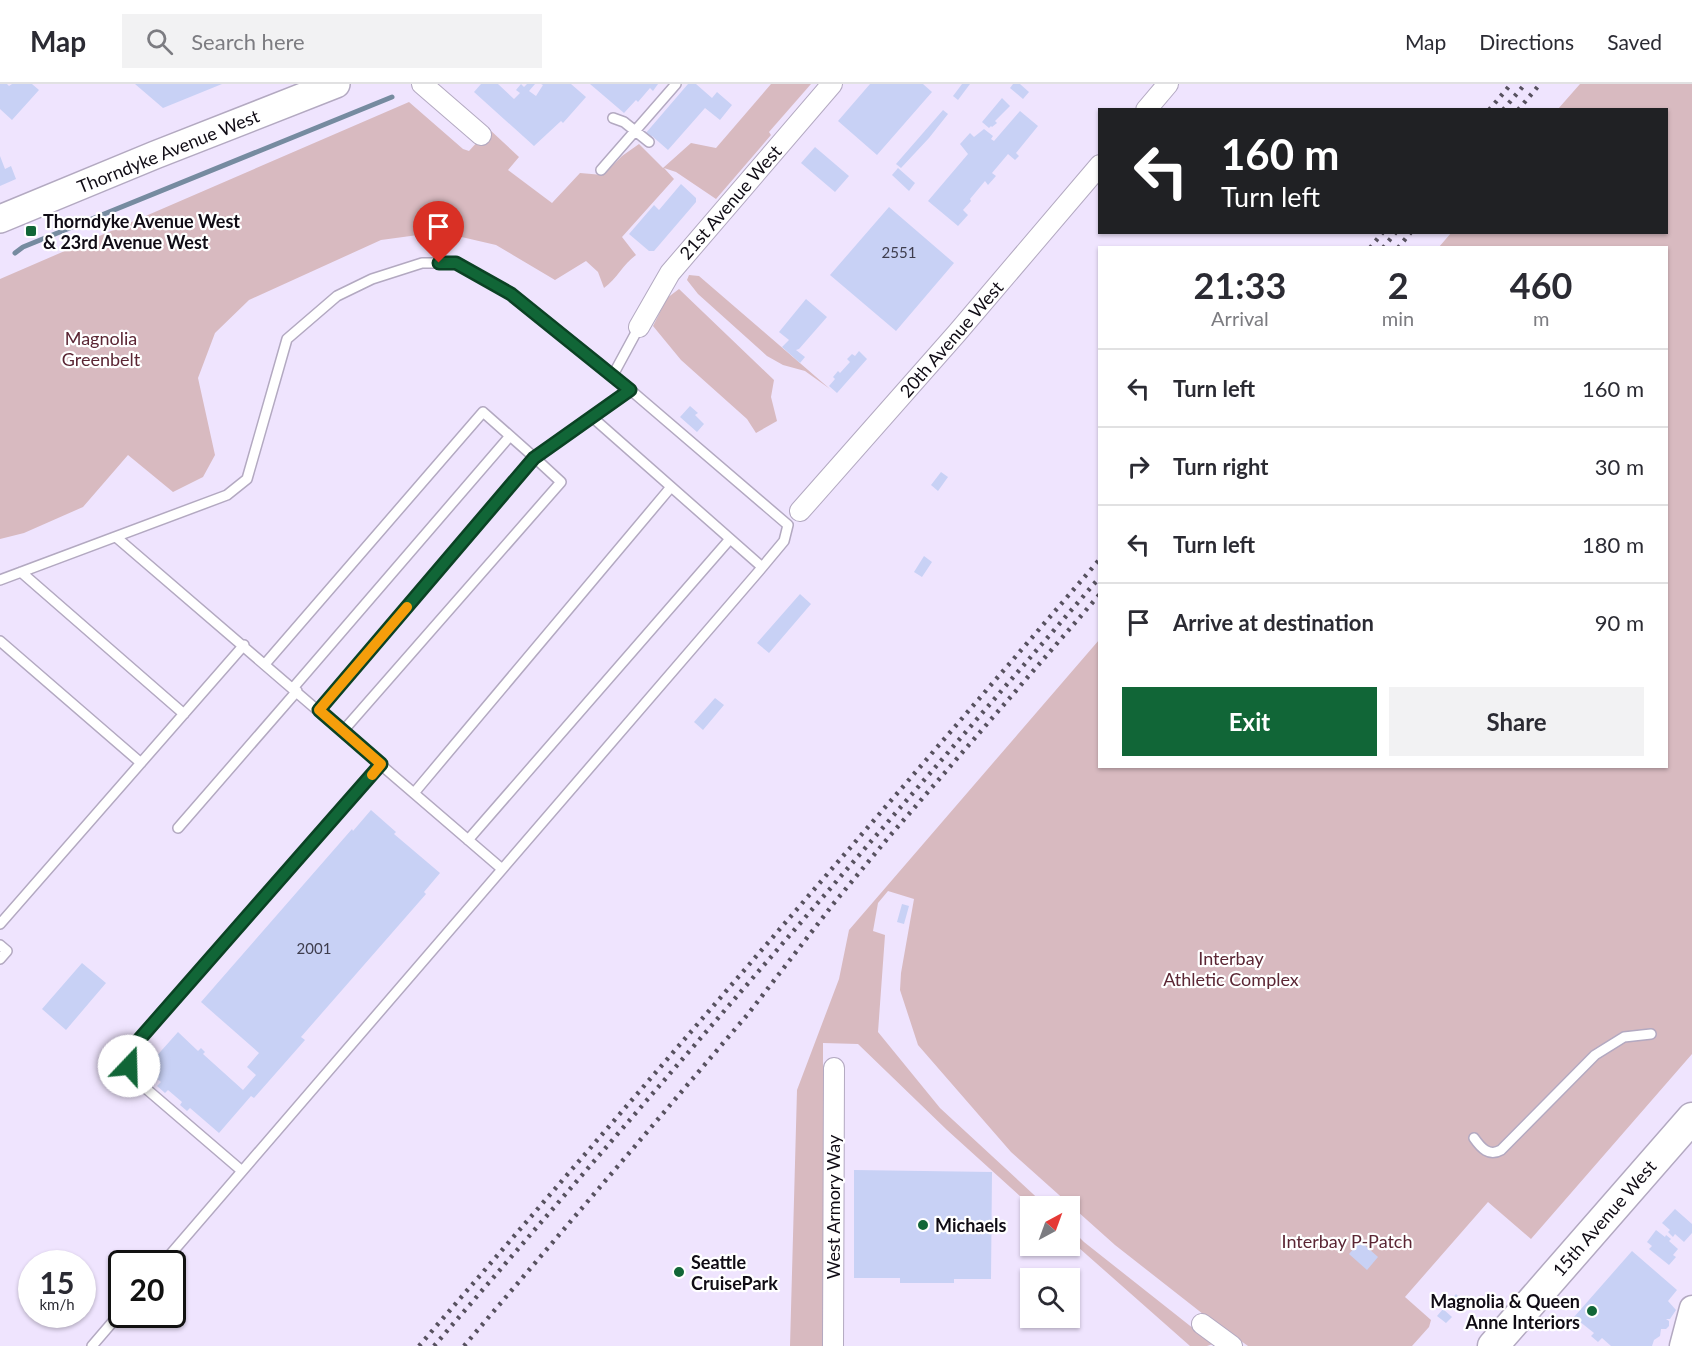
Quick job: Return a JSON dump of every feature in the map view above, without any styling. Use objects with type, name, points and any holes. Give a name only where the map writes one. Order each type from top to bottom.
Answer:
[{"type":"main road","name":"Thorndyke Avenue West","points":[[0,219],[336,84]]},
{"type":"main road","name":"15th Avenue West","points":[[1493,1346],[1692,1118]]},
{"type":"street","points":[[423,84],[481,135]]},
{"type":"street","name":"21st Avenue West","points":[[639,327],[669,273],[832,84]]},
{"type":"street","points":[[1148,108],[1168,84]]},
{"type":"street","name":"20th Avenue West","points":[[800,511],[957,333],[1098,167]]},
{"type":"street","name":"West Armory Way","points":[[833,1346],[834,1068]]},
{"type":"street","points":[[1682,1346],[1692,1308]]},
{"type":"street","points":[[1202,1324],[1232,1346]]},
{"type":"lane","points":[[601,170],[676,84]]},
{"type":"lane","points":[[613,118],[624,122],[649,142]]},
{"type":"lane","points":[[0,580],[226,495],[247,479],[287,339],[337,296],[372,279],[422,263],[456,263],[511,294],[613,375],[788,525],[784,541],[762,567],[174,1250]]},
{"type":"lane","points":[[613,375],[639,327]]},
{"type":"lane","points":[[319,710],[534,458],[630,390]]},
{"type":"lane","points":[[265,664],[483,412],[561,482],[343,731]]},
{"type":"lane","points":[[592,417],[762,567]]},
{"type":"lane","points":[[178,828],[510,436]]},
{"type":"lane","points":[[414,793],[671,487]]},
{"type":"lane","points":[[116,537],[502,869]]},
{"type":"lane","points":[[468,840],[730,539]]},
{"type":"lane","points":[[21,572],[184,714]]},
{"type":"lane","points":[[0,641],[141,763]]},
{"type":"lane","points":[[0,924],[244,645]]},
{"type":"lane","points":[[242,1171],[129,1074],[130,1050],[381,764]]},
{"type":"lane","points":[[0,945],[7,951],[0,960]]},
{"type":"lane","points":[[1474,1138],[1484,1150],[1496,1153],[1595,1055],[1624,1037],[1651,1034]]},
{"type":"lane","points":[[92,1346],[108,1327]]},
{"type":"green space","name":"Magnolia Greenbelt","points":[[771,84],[811,84],[769,132],[771,135],[716,199],[676,172],[664,168],[674,179],[622,237],[636,255],[604,288],[598,272],[586,261],[555,280],[496,245],[440,232],[381,240],[249,300],[215,333],[198,378],[215,455],[203,477],[173,492],[128,455],[83,507],[24,533],[0,539],[0,279],[409,102],[463,149],[469,151],[489,129],[519,157],[508,170],[552,203],[580,173],[603,175],[622,156],[639,144],[663,168],[691,143],[716,148]]},
{"type":"green space","name":"Interbay Athletic Complex","points":[[1580,84],[1692,84],[1692,1054],[1531,1239],[1488,1202],[1405,1297],[1431,1320],[1429,1327],[1412,1346],[1248,1346],[1115,1245],[1080,1214],[1080,1196],[1060,1196],[1011,1152],[918,1045],[900,990],[914,899],[888,891],[878,903],[873,931],[885,935],[878,1032],[940,1108],[1035,1196],[1020,1196],[858,1044],[823,1043],[823,1346],[790,1346],[797,1090],[839,979],[849,930],[1098,641],[1098,768],[1668,768],[1668,246],[1440,246],[1450,234],[1668,234],[1668,108],[1559,108]]},
{"type":"green space","points":[[689,275],[699,276],[830,389],[805,371],[783,365],[767,356],[698,294],[687,280]]},
{"type":"green space","points":[[679,289],[774,380],[771,397],[777,421],[756,433],[747,419],[681,360],[653,326],[667,298]]},
{"type":"green space","points":[[1080,1238],[1213,1344],[1190,1346],[1080,1249]]},
{"type":"building","points":[[0,84],[9,86],[32,84],[39,90],[12,120],[0,109]]},
{"type":"building","points":[[135,84],[222,84],[163,108]]},
{"type":"building","points":[[481,84],[498,84],[514,99],[520,93],[516,90],[521,84],[524,87],[527,84],[535,84],[529,91],[536,96],[543,85],[541,84],[571,84],[586,97],[563,123],[561,121],[534,146],[474,92]]},
{"type":"building","points":[[590,84],[658,84],[653,91],[650,88],[624,113]]},
{"type":"building","points":[[688,84],[696,84],[712,98],[717,92],[732,105],[720,120],[705,108],[668,150],[652,136],[651,138],[645,134]]},
{"type":"building","points":[[870,84],[923,84],[932,92],[877,155],[838,121]]},
{"type":"building","points":[[962,84],[970,84],[958,100],[953,96]]},
{"type":"building","points":[[1013,84],[1020,84],[1029,92],[1023,99],[1010,88]]},
{"type":"building","points":[[1002,98],[1010,106],[995,121],[997,123],[989,128],[982,122]]},
{"type":"building","points":[[943,110],[948,114],[901,168],[896,164]]},
{"type":"building","points":[[1020,111],[1038,126],[1016,153],[1019,156],[1015,160],[1008,154],[992,173],[996,176],[988,185],[985,181],[970,199],[971,201],[963,210],[968,215],[958,226],[928,201],[968,154],[960,144],[970,133],[974,137],[984,129],[993,136],[991,139],[994,141]]},
{"type":"building","points":[[815,147],[849,176],[835,192],[801,163]]},
{"type":"building","points":[[0,156],[5,169],[11,166],[16,179],[0,186]]},
{"type":"building","points":[[898,168],[915,183],[909,191],[892,175]]},
{"type":"building","points":[[681,184],[696,198],[696,202],[654,251],[649,251],[629,234],[654,205],[659,210]]},
{"type":"building","points":[[889,207],[954,263],[896,331],[830,275]]},
{"type":"building","points":[[806,299],[827,317],[796,350],[805,357],[800,363],[782,347],[789,340],[779,332]]},
{"type":"building","points":[[859,351],[867,359],[837,393],[829,386],[835,379],[833,377],[850,362],[847,359],[852,354],[855,356]]},
{"type":"building","points":[[690,406],[698,413],[695,415],[704,424],[697,432],[680,417]]},
{"type":"building","points":[[941,472],[948,477],[938,491],[931,485]]},
{"type":"building","points":[[924,556],[932,562],[922,577],[914,572]]},
{"type":"building","points":[[800,594],[811,604],[769,653],[757,643]]},
{"type":"building","points":[[715,698],[724,705],[703,730],[694,722]]},
{"type":"building","points":[[371,810],[396,832],[394,834],[440,873],[424,892],[426,894],[301,1037],[305,1040],[254,1098],[251,1096],[219,1133],[190,1108],[187,1111],[180,1105],[182,1102],[168,1090],[165,1093],[157,1086],[161,1082],[145,1069],[178,1032],[198,1051],[201,1048],[205,1052],[203,1054],[243,1090],[256,1075],[247,1067],[259,1053],[201,1002]]},
{"type":"building","points":[[902,904],[909,906],[904,924],[897,922]]},
{"type":"building","points":[[82,963],[106,983],[66,1030],[42,1009]]},
{"type":"building","name":"Michaels","points":[[854,1170],[992,1172],[991,1279],[954,1279],[954,1283],[900,1283],[900,1278],[854,1278]]},
{"type":"building","points":[[1675,1209],[1692,1224],[1692,1233],[1684,1242],[1675,1234],[1673,1237],[1668,1232],[1670,1230],[1662,1223]]},
{"type":"building","points":[[1656,1230],[1671,1239],[1669,1241],[1678,1249],[1673,1255],[1676,1257],[1669,1265],[1649,1249],[1652,1246],[1647,1242]]},
{"type":"building","points":[[1360,1241],[1378,1257],[1367,1270],[1349,1254]]},
{"type":"building","points":[[1632,1251],[1677,1290],[1668,1301],[1676,1310],[1670,1319],[1666,1319],[1669,1321],[1669,1326],[1661,1329],[1660,1336],[1654,1340],[1652,1346],[1611,1346],[1602,1338],[1598,1342],[1591,1336],[1594,1333],[1574,1317]]},
{"type":"building","points":[[1456,1294],[1465,1303],[1458,1311],[1448,1303]]},
{"type":"building","points":[[1443,1309],[1452,1317],[1446,1323],[1437,1316]]},
{"type":"waterway","points":[[15,253],[23,247],[392,97]]},
{"type":"railway","points":[[1491,108],[1511,84]]},
{"type":"railway","points":[[1505,108],[1525,84]]},
{"type":"railway","points":[[1520,108],[1540,84]]},
{"type":"railway","points":[[1372,246],[1381,234]]},
{"type":"railway","points":[[1385,246],[1394,234]]},
{"type":"railway","points":[[1400,246],[1409,234]]},
{"type":"railway","points":[[419,1346],[1098,561]]},
{"type":"railway","points":[[434,1346],[1098,579]]},
{"type":"railway","points":[[464,1346],[748,1014],[888,838],[1098,596]]},
{"type":"slow traffic","points":[[372,775],[381,764],[319,710],[407,607]]},
{"type":"place","name":"Thorndyke Avenue West & 23rd Avenue West","points":[[31,231]]},
{"type":"place","name":"Michaels","points":[[923,1225]]},
{"type":"place","name":"Seattle CruisePark","points":[[679,1272]]},
{"type":"place","name":"Magnolia & Queen Anne Interiors","points":[[1592,1311]]},
{"type":"route","points":[[129,1066],[130,1050],[381,764],[319,710],[534,458],[630,390],[511,294],[456,263],[439,263]]},
{"type":"park label","name":"Interbay P-Patch","points":[[1347,1241]]}]
